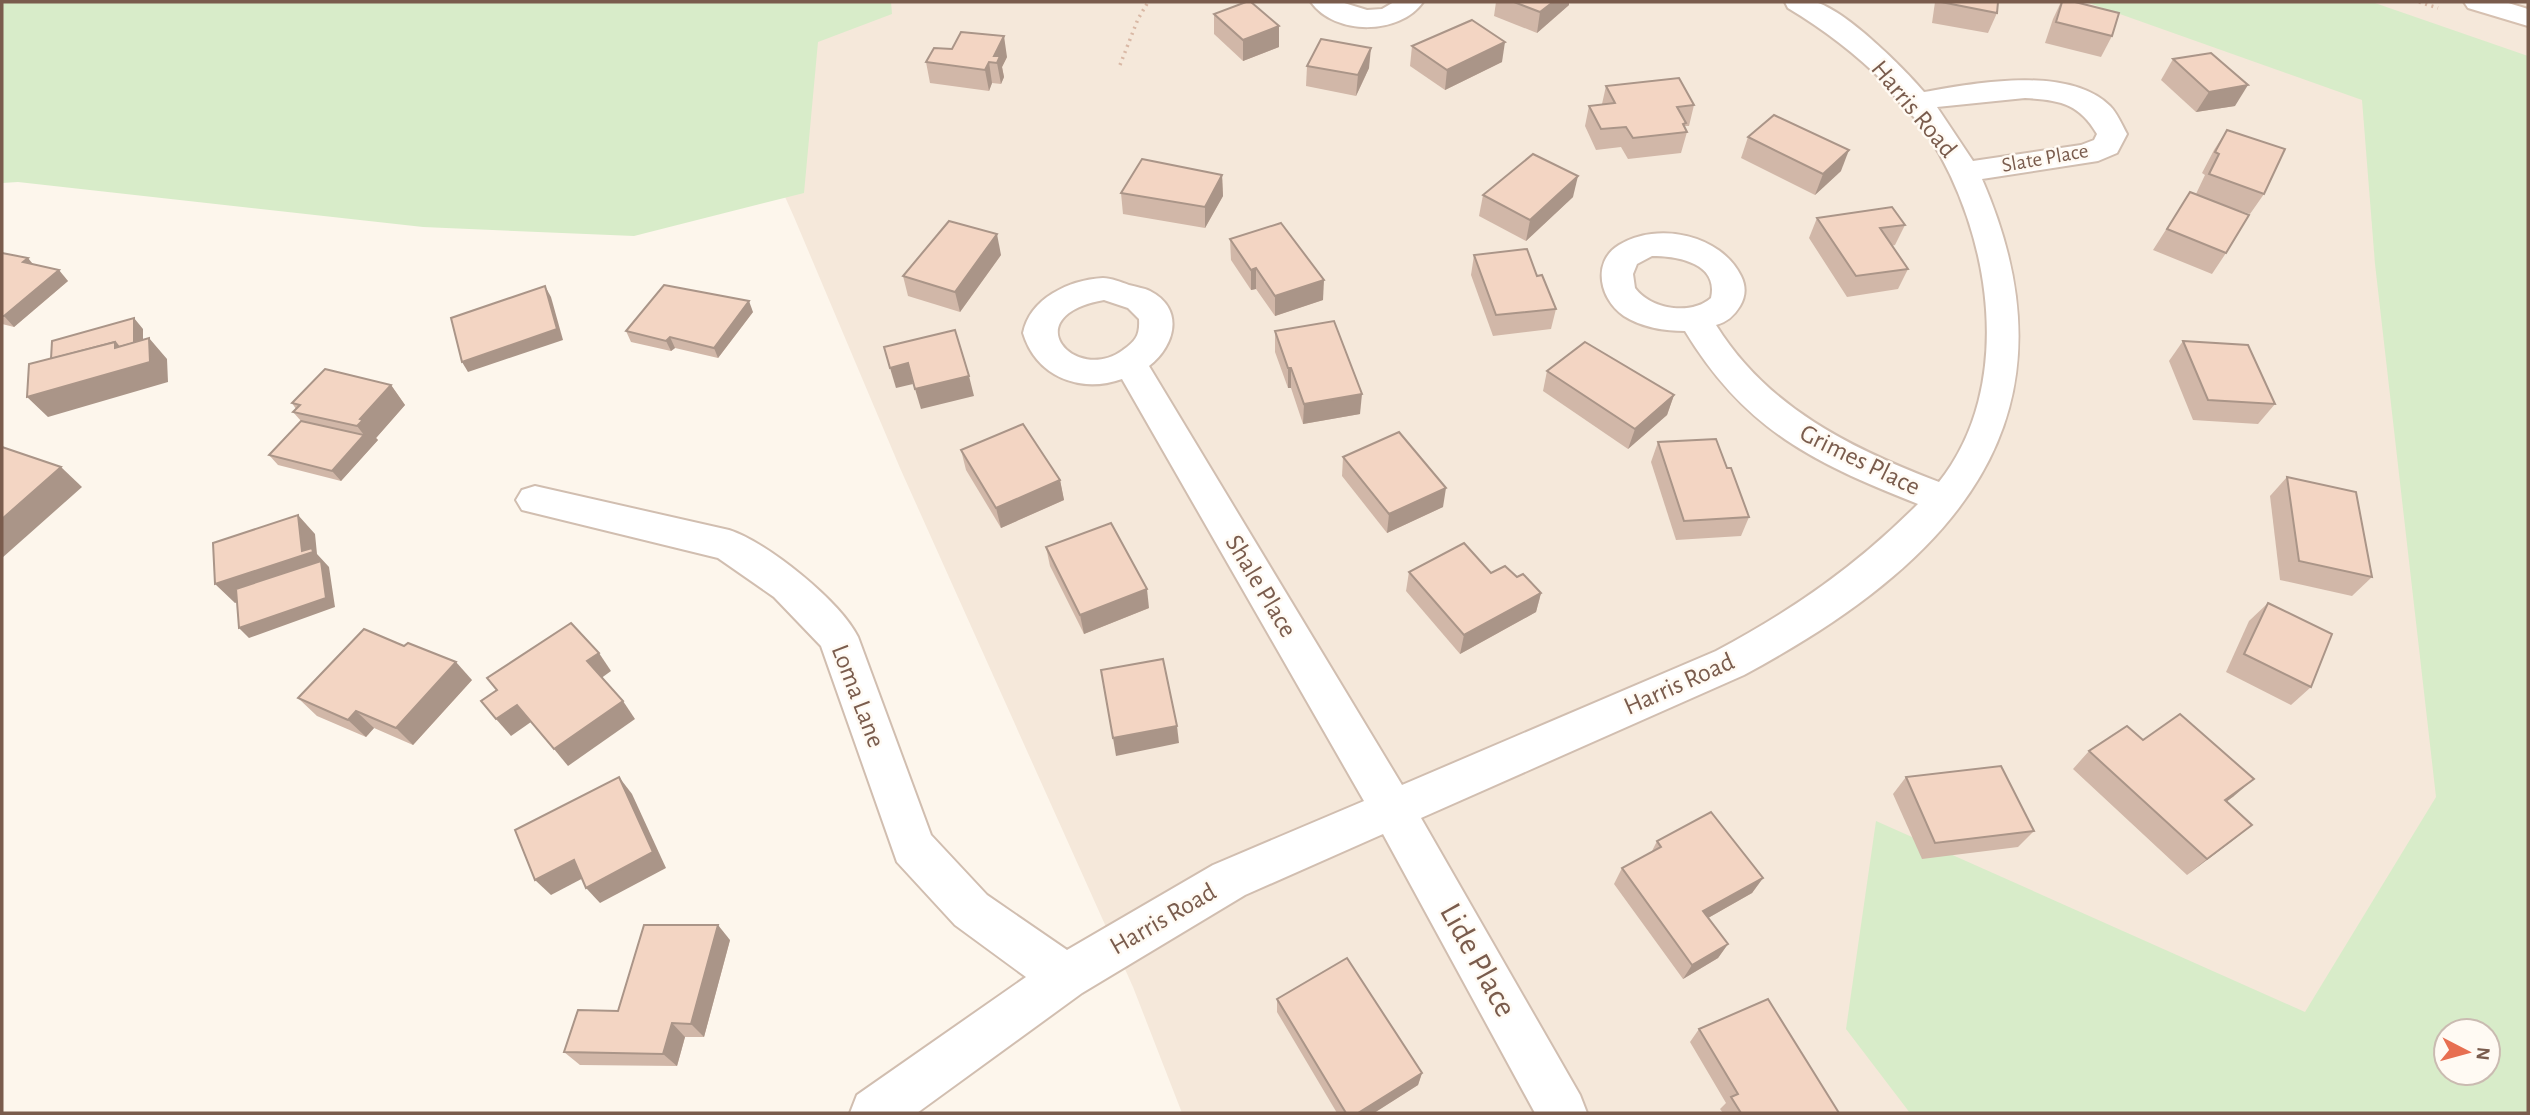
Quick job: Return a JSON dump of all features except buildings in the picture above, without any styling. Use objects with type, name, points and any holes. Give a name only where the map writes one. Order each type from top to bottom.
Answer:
[{"type":"street","points":[[1325,2],[1339,13],[1376,18],[1393,14],[1409,2]]},
{"type":"street","name":"Harris Road","points":[[875,1113],[1065,976],[1229,880],[1730,663],[1790,631],[1881,563],[1945,500],[1965,473],[1991,417],[2003,361],[2002,300],[1993,250],[1964,172],[1940,132],[1897,80],[1854,41],[1798,2]]},
{"type":"street","points":[[2479,2],[2528,18]]},
{"type":"street","name":"Slate Place","points":[[1915,102],[1979,92],[2036,89],[2059,92],[2094,107],[2108,120],[2112,134],[2106,146],[2087,154],[1964,172]]},
{"type":"street","name":"Grimes Place","points":[[1696,321],[1729,373],[1765,409],[1811,441],[1879,475],[1945,500]]},
{"type":"street","name":"Shale Place","points":[[1130,364],[1392,808]]},
{"type":"street","name":"Loma Lane","points":[[536,500],[729,545],[788,586],[838,637],[914,847],[971,910],[1065,976]]},
{"type":"street","name":"Lide Place","points":[[1392,808],[1562,1113]]},
{"type":"path","points":[[1121,65],[1138,19],[1148,2]]},
{"type":"shaded area","points":[[698,2],[2528,2],[2528,1113],[1182,1113],[1133,987],[900,468],[794,217]]},
{"type":"green space","points":[[2,2],[891,2],[892,14],[818,42],[804,193],[634,236],[423,227],[18,182],[2,183]]},
{"type":"green space","points":[[2086,2],[2372,2],[2528,56],[2528,1113],[1910,1113],[1846,1029],[1876,821],[2305,1012],[2436,797],[2375,264],[2362,100]]}]
